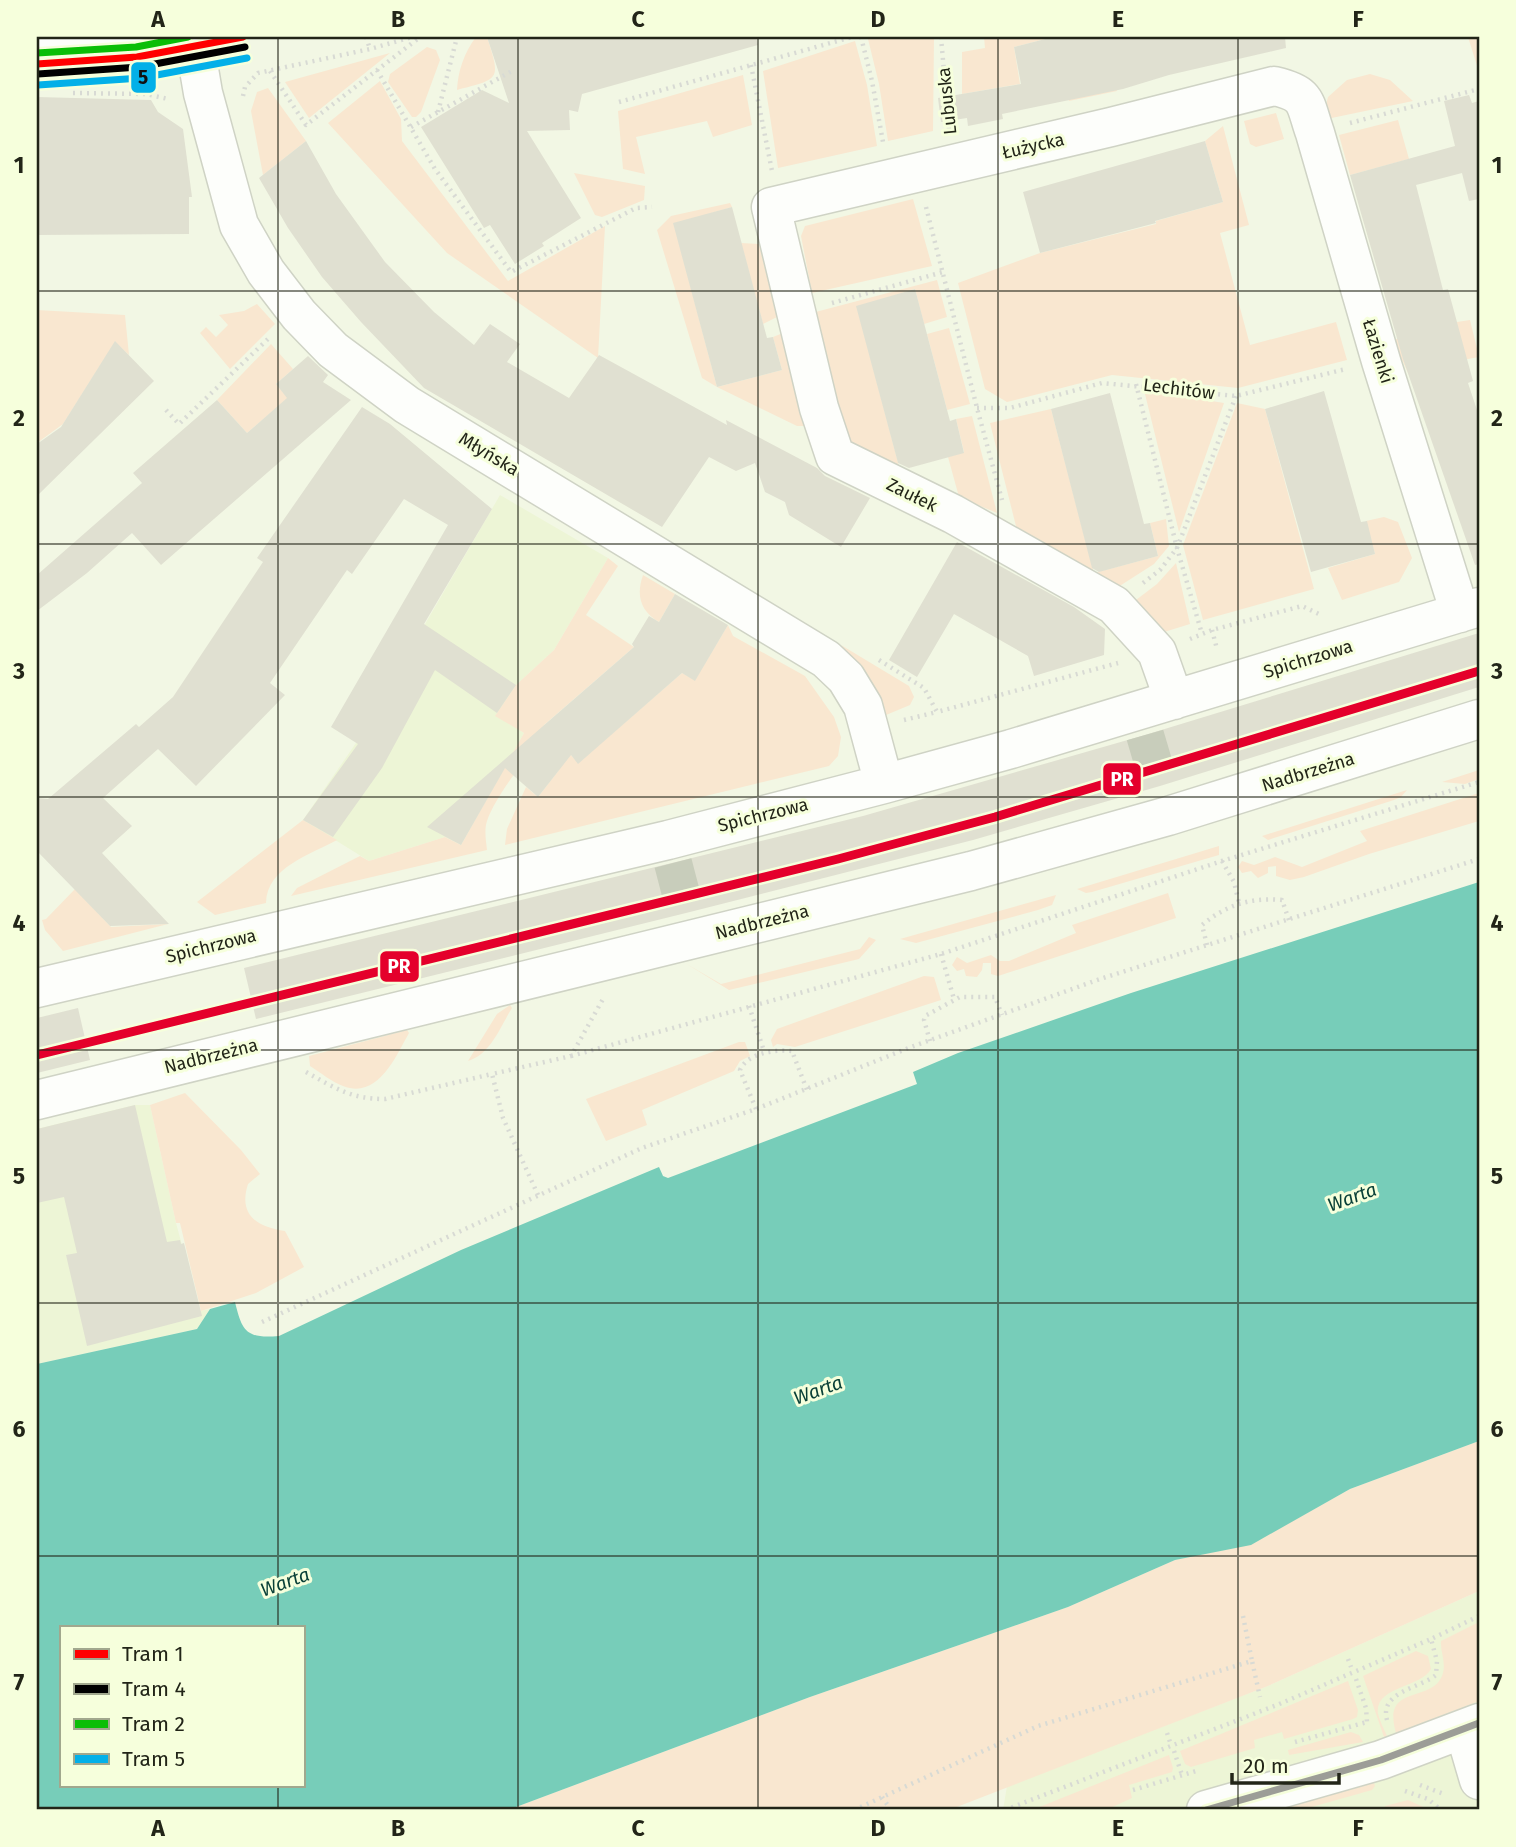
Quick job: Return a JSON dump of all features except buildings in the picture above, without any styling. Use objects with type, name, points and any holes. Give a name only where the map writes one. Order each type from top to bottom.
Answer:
[{"type":"street","points":[[37,55],[96,52],[202,38]]},
{"type":"street","name":"Młyńska","points":[[202,38],[203,93],[239,225],[265,272],[299,315],[333,350],[407,405],[825,659],[846,678],[863,706],[884,784]]},
{"type":"street","name":"Łużycka","points":[[775,206],[1274,86],[1295,91]]},
{"type":"street","name":"Łazienki","points":[[1295,91],[1303,98],[1315,133],[1381,361],[1469,610]]},
{"type":"street","name":"Zaułek","points":[[775,206],[796,313],[819,408],[835,456],[953,514],[1114,605],[1157,652],[1174,700]]},
{"type":"street","name":"Spichrzowa","points":[[40,977],[671,851],[884,784],[1141,723],[1174,700],[1469,610]]},
{"type":"street","name":"Nadbrzeżna","points":[[37,1100],[628,955],[689,926],[971,871],[1164,801],[1479,719]]},
{"type":"street","points":[[1206,1810],[1381,1760],[1471,1726],[1479,1780]]},
{"type":"path","points":[[366,37],[370,49],[412,37]]},
{"type":"path","points":[[269,70],[306,125],[420,37]]},
{"type":"path","points":[[438,113],[457,37]]},
{"type":"path","points":[[619,102],[852,37]]},
{"type":"path","points":[[861,37],[884,149]]},
{"type":"path","name":"Lubuska","points":[[941,37],[949,128],[956,164]]},
{"type":"path","points":[[751,65],[775,206]]},
{"type":"path","points":[[377,70],[435,169],[511,272],[636,208],[652,207]]},
{"type":"path","points":[[411,127],[512,71]]},
{"type":"path","points":[[1315,133],[1479,89]]},
{"type":"path","points":[[918,173],[977,408],[1017,551]]},
{"type":"path","points":[[796,313],[943,272]]},
{"type":"path","points":[[166,410],[179,424],[272,334]]},
{"type":"path","name":"Lechitów","points":[[977,408],[1010,408],[1102,383],[1136,384],[1236,396],[1381,361]]},
{"type":"path","points":[[1136,384],[1177,548],[1202,634]]},
{"type":"path","points":[[1114,605],[1160,570],[1177,548],[1236,396]]},
{"type":"path","points":[[869,652],[924,688],[937,712],[1157,652],[1202,634],[1302,606],[1320,615],[1332,611]]},
{"type":"path","points":[[262,1044],[341,1092],[356,1097],[385,1099],[571,1056],[941,954],[1222,861],[1479,782]]},
{"type":"path","points":[[262,1322],[642,1148],[757,1109],[875,1061],[1100,979],[1479,859]]},
{"type":"path","points":[[1222,861],[1234,882],[1239,903]]},
{"type":"path","points":[[1207,945],[1202,925],[1213,916],[1239,903],[1268,898],[1282,900],[1289,919]]},
{"type":"path","points":[[941,954],[954,999]]},
{"type":"path","points":[[571,1056],[628,955]]},
{"type":"path","points":[[930,1041],[925,1016],[954,999],[993,996],[1002,1015]]},
{"type":"path","points":[[749,1006],[764,1051]]},
{"type":"path","points":[[757,1109],[740,1070],[742,1065],[764,1051],[792,1051],[807,1090]]},
{"type":"path","points":[[492,1074],[503,1118],[538,1195]]},
{"type":"path","points":[[1243,1616],[1260,1697]]},
{"type":"path","points":[[1005,1810],[1254,1714],[1431,1639]]},
{"type":"path","points":[[1348,1659],[1351,1667]]},
{"type":"path","points":[[855,1810],[1038,1727],[1252,1661]]},
{"type":"path","points":[[1356,1679],[1366,1708],[1370,1731]]},
{"type":"path","points":[[1167,1733],[1170,1742]]},
{"type":"path","points":[[1174,1752],[1182,1775]]},
{"type":"path","points":[[882,1797],[891,1810]]},
{"type":"shaded area","points":[[476,37],[487,37],[494,62],[493,76],[482,83],[457,90],[462,62]]},
{"type":"shaded area","points":[[934,37],[933,131],[888,141],[879,84],[868,39]]},
{"type":"shaded area","points":[[984,37],[1053,37],[1014,47],[1020,84],[962,94],[962,52],[985,48]]},
{"type":"shaded area","points":[[1053,37],[1105,37],[1117,91],[1069,101]]},
{"type":"shaded area","points":[[1468,37],[1479,37],[1479,72]]},
{"type":"shaded area","points":[[855,41],[867,85],[877,146],[778,168],[763,71]]},
{"type":"shaded area","points":[[427,47],[436,50],[440,60],[421,112],[412,117],[388,82],[390,74]]},
{"type":"shaded area","points":[[390,53],[309,118],[285,82]]},
{"type":"shaded area","points":[[1370,74],[1390,80],[1413,101],[1322,120],[1328,97],[1347,80]]},
{"type":"shaded area","points":[[743,75],[752,125],[713,137],[707,121],[636,137],[645,174],[623,169],[618,111]]},
{"type":"shaded area","points":[[380,81],[401,119],[402,141],[508,281],[605,226],[598,358],[447,253],[328,123]]},
{"type":"shaded area","points":[[268,88],[306,141],[263,175],[251,111],[257,92]]},
{"type":"shaded area","points":[[1276,113],[1284,139],[1256,147],[1250,144],[1244,121]]},
{"type":"shaded area","points":[[1398,120],[1409,159],[1350,175],[1339,135]]},
{"type":"shaded area","points":[[1223,126],[1249,225],[1220,233],[1250,345],[1336,322],[1347,360],[1238,388],[1112,375],[1007,402],[985,389],[958,283],[1040,253],[1156,224],[1156,221],[1223,202],[1205,141]]},
{"type":"shaded area","points":[[574,173],[645,186],[644,200],[602,217],[595,215]]},
{"type":"shaded area","points":[[913,199],[932,266],[812,293],[801,236],[805,226]]},
{"type":"shaded area","points":[[730,203],[732,207],[674,224],[717,387],[702,378],[657,230],[671,216]]},
{"type":"shaded area","points":[[741,243],[759,244],[777,317],[763,324]]},
{"type":"shaded area","points":[[937,280],[947,317],[924,324],[915,289],[857,307],[900,470],[845,450],[808,314]]},
{"type":"shaded area","points":[[257,304],[275,324],[230,369],[200,333],[206,327],[216,337],[228,325],[219,315],[244,311]]},
{"type":"shaded area","points":[[37,310],[125,315],[129,355],[115,342],[63,424],[37,443]]},
{"type":"shaded area","points":[[1470,320],[1479,357],[1409,375],[1393,340]]},
{"type":"shaded area","points":[[949,328],[970,404],[947,410],[927,334]]},
{"type":"shaded area","points":[[793,329],[808,426],[797,426],[717,387],[782,370],[773,337]]},
{"type":"shaded area","points":[[271,344],[293,369],[276,384],[288,398],[247,433],[217,400]]},
{"type":"shaded area","points":[[1144,390],[1224,403],[1179,532]]},
{"type":"shaded area","points":[[1237,403],[1265,409],[1314,589],[1203,620],[1183,545]]},
{"type":"shaded area","points":[[1051,409],[1094,573],[1158,556],[1150,523],[1166,519],[1169,546],[1154,564],[1115,589],[1020,542],[990,423]]},
{"type":"shaded area","points":[[972,416],[997,513],[959,497],[948,457],[964,452],[956,419]]},
{"type":"shaded area","points":[[500,495],[608,558],[554,650],[516,685],[496,715],[524,733],[461,845],[445,837],[369,861],[303,820],[356,743]]},
{"type":"shaded area","points":[[1384,517],[1398,522],[1412,558],[1399,582],[1342,600],[1328,568],[1375,554],[1366,521]]},
{"type":"shaded area","points":[[608,558],[618,566],[586,615],[634,647],[544,725],[578,763],[682,673],[695,680],[728,625],[733,636],[805,676],[834,717],[841,737],[838,756],[829,766],[505,845],[507,829],[526,787],[538,797],[559,770],[533,749],[495,803],[487,821],[487,850],[291,896],[297,888],[360,856],[369,861],[445,837],[461,845],[524,733],[495,716],[516,685],[554,650]]},
{"type":"shaded area","points":[[1176,563],[1190,624],[1161,633],[1136,600],[1157,584]]},
{"type":"shaded area","points":[[643,575],[675,594],[659,622],[648,613],[641,602]]},
{"type":"shaded area","points":[[841,645],[909,686],[914,697],[910,705],[886,715],[870,682]]},
{"type":"shaded area","points":[[1479,770],[1479,779],[1465,784],[1442,782]]},
{"type":"shaded area","points":[[1407,790],[1394,800],[1268,840],[1262,836]]},
{"type":"shaded area","points":[[1479,793],[1479,821],[1304,877],[1290,880],[1276,876],[1276,866],[1268,867],[1268,873],[1258,878],[1251,871],[1242,873],[1238,867],[1242,861],[1254,865],[1275,857],[1302,867],[1367,841],[1360,831]]},
{"type":"shaded area","points":[[303,820],[337,840],[282,871],[268,891],[266,903],[215,915],[197,902]]},
{"type":"shaded area","points":[[1219,846],[1219,855],[1092,892],[1086,893],[1077,889]]},
{"type":"shaded area","points":[[75,889],[111,927],[168,924],[63,951],[45,930],[42,920]]},
{"type":"shaded area","points":[[1168,893],[1176,918],[998,976],[991,974],[991,963],[983,963],[977,977],[966,976],[964,969],[957,971],[952,965],[957,957],[967,963],[991,955],[1000,961],[1009,961],[1076,933],[1072,925]]},
{"type":"shaded area","points":[[1056,895],[1052,905],[1038,910],[916,943],[900,939]]},
{"type":"shaded area","points":[[869,937],[876,940],[859,959],[729,990],[685,963],[721,984],[860,949]]},
{"type":"shaded area","points":[[924,976],[934,977],[941,1000],[795,1047],[777,1044],[773,1047],[771,1040],[777,1029]]},
{"type":"shaded area","points":[[510,1005],[512,1008],[489,1046],[468,1061],[497,1014]]},
{"type":"shaded area","points":[[407,1030],[409,1033],[392,1064],[376,1081],[366,1087],[355,1089],[343,1086],[310,1066],[309,1056]]},
{"type":"shaded area","points":[[745,1042],[750,1056],[740,1061],[734,1071],[642,1110],[647,1125],[606,1141],[586,1099]]},
{"type":"shaded area","points":[[185,1093],[241,1150],[260,1174],[248,1184],[248,1211],[258,1223],[285,1231],[304,1267],[256,1293],[201,1311],[180,1223],[176,1223],[150,1105]]},
{"type":"shaded area","points":[[135,1105],[150,1105],[176,1223],[200,1311],[210,1309],[197,1329],[37,1364],[37,1129]]},
{"type":"shaded area","points":[[1479,1441],[1479,1591],[1268,1686],[949,1810],[508,1810],[810,1697],[1068,1607],[1175,1560],[1251,1544],[1350,1489]]},
{"type":"shaded area","points":[[1479,1591],[1479,1810],[1003,1810],[1007,1786],[1268,1686]]},
{"type":"shaded area","points":[[1479,1622],[1479,1701],[1396,1733],[1393,1717],[1396,1707],[1402,1700],[1430,1689],[1438,1683],[1443,1673],[1441,1641]]},
{"type":"shaded area","points":[[1416,1651],[1428,1656],[1431,1669],[1418,1680],[1390,1692],[1383,1698],[1378,1714],[1387,1736],[1384,1737],[1363,1676]]},
{"type":"shaded area","points":[[1348,1681],[1358,1710],[1357,1717],[1284,1739],[1282,1732],[1254,1740],[1255,1748],[1191,1767],[1185,1764],[1180,1751]]},
{"type":"shaded area","points":[[1351,1732],[1359,1735],[1363,1742],[1289,1755],[1288,1750]]},
{"type":"shaded area","points":[[1169,1755],[1172,1772],[1129,1785],[1132,1798],[1106,1810],[1032,1810]]},
{"type":"shaded area","points":[[1374,1783],[1372,1790],[1301,1810],[1277,1810]]},
{"type":"shaded area","points":[[1408,1800],[1430,1810],[1386,1810],[1385,1806]]},
{"type":"water","name":"Warta","points":[[1479,882],[1479,1441],[1350,1489],[1251,1545],[1175,1560],[1068,1607],[810,1697],[508,1810],[37,1810],[37,1364],[197,1329],[210,1309],[235,1302],[240,1320],[247,1331],[259,1336],[279,1336],[461,1250],[659,1167],[663,1176],[668,1178],[917,1084],[913,1072],[958,1053],[1131,993]]},
{"type":"tunnel","points":[[1145,735],[1160,786]]},
{"type":"tunnel","points":[[673,863],[686,913]]},
{"type":"tram line","name":"2","points":[[37,53],[136,47],[188,37]]},
{"type":"tram line","name":"1","points":[[37,64],[137,57],[243,37]]},
{"type":"tram line","name":"4","points":[[38,74],[139,67],[245,47]]},
{"type":"tram line","name":"5","points":[[38,85],[141,78],[247,58]]},
{"type":"transit line","name":"PR","points":[[37,1055],[838,859],[995,817],[1479,671]]},
{"type":"transit line","points":[[1206,1810],[1381,1760],[1479,1723]]}]
